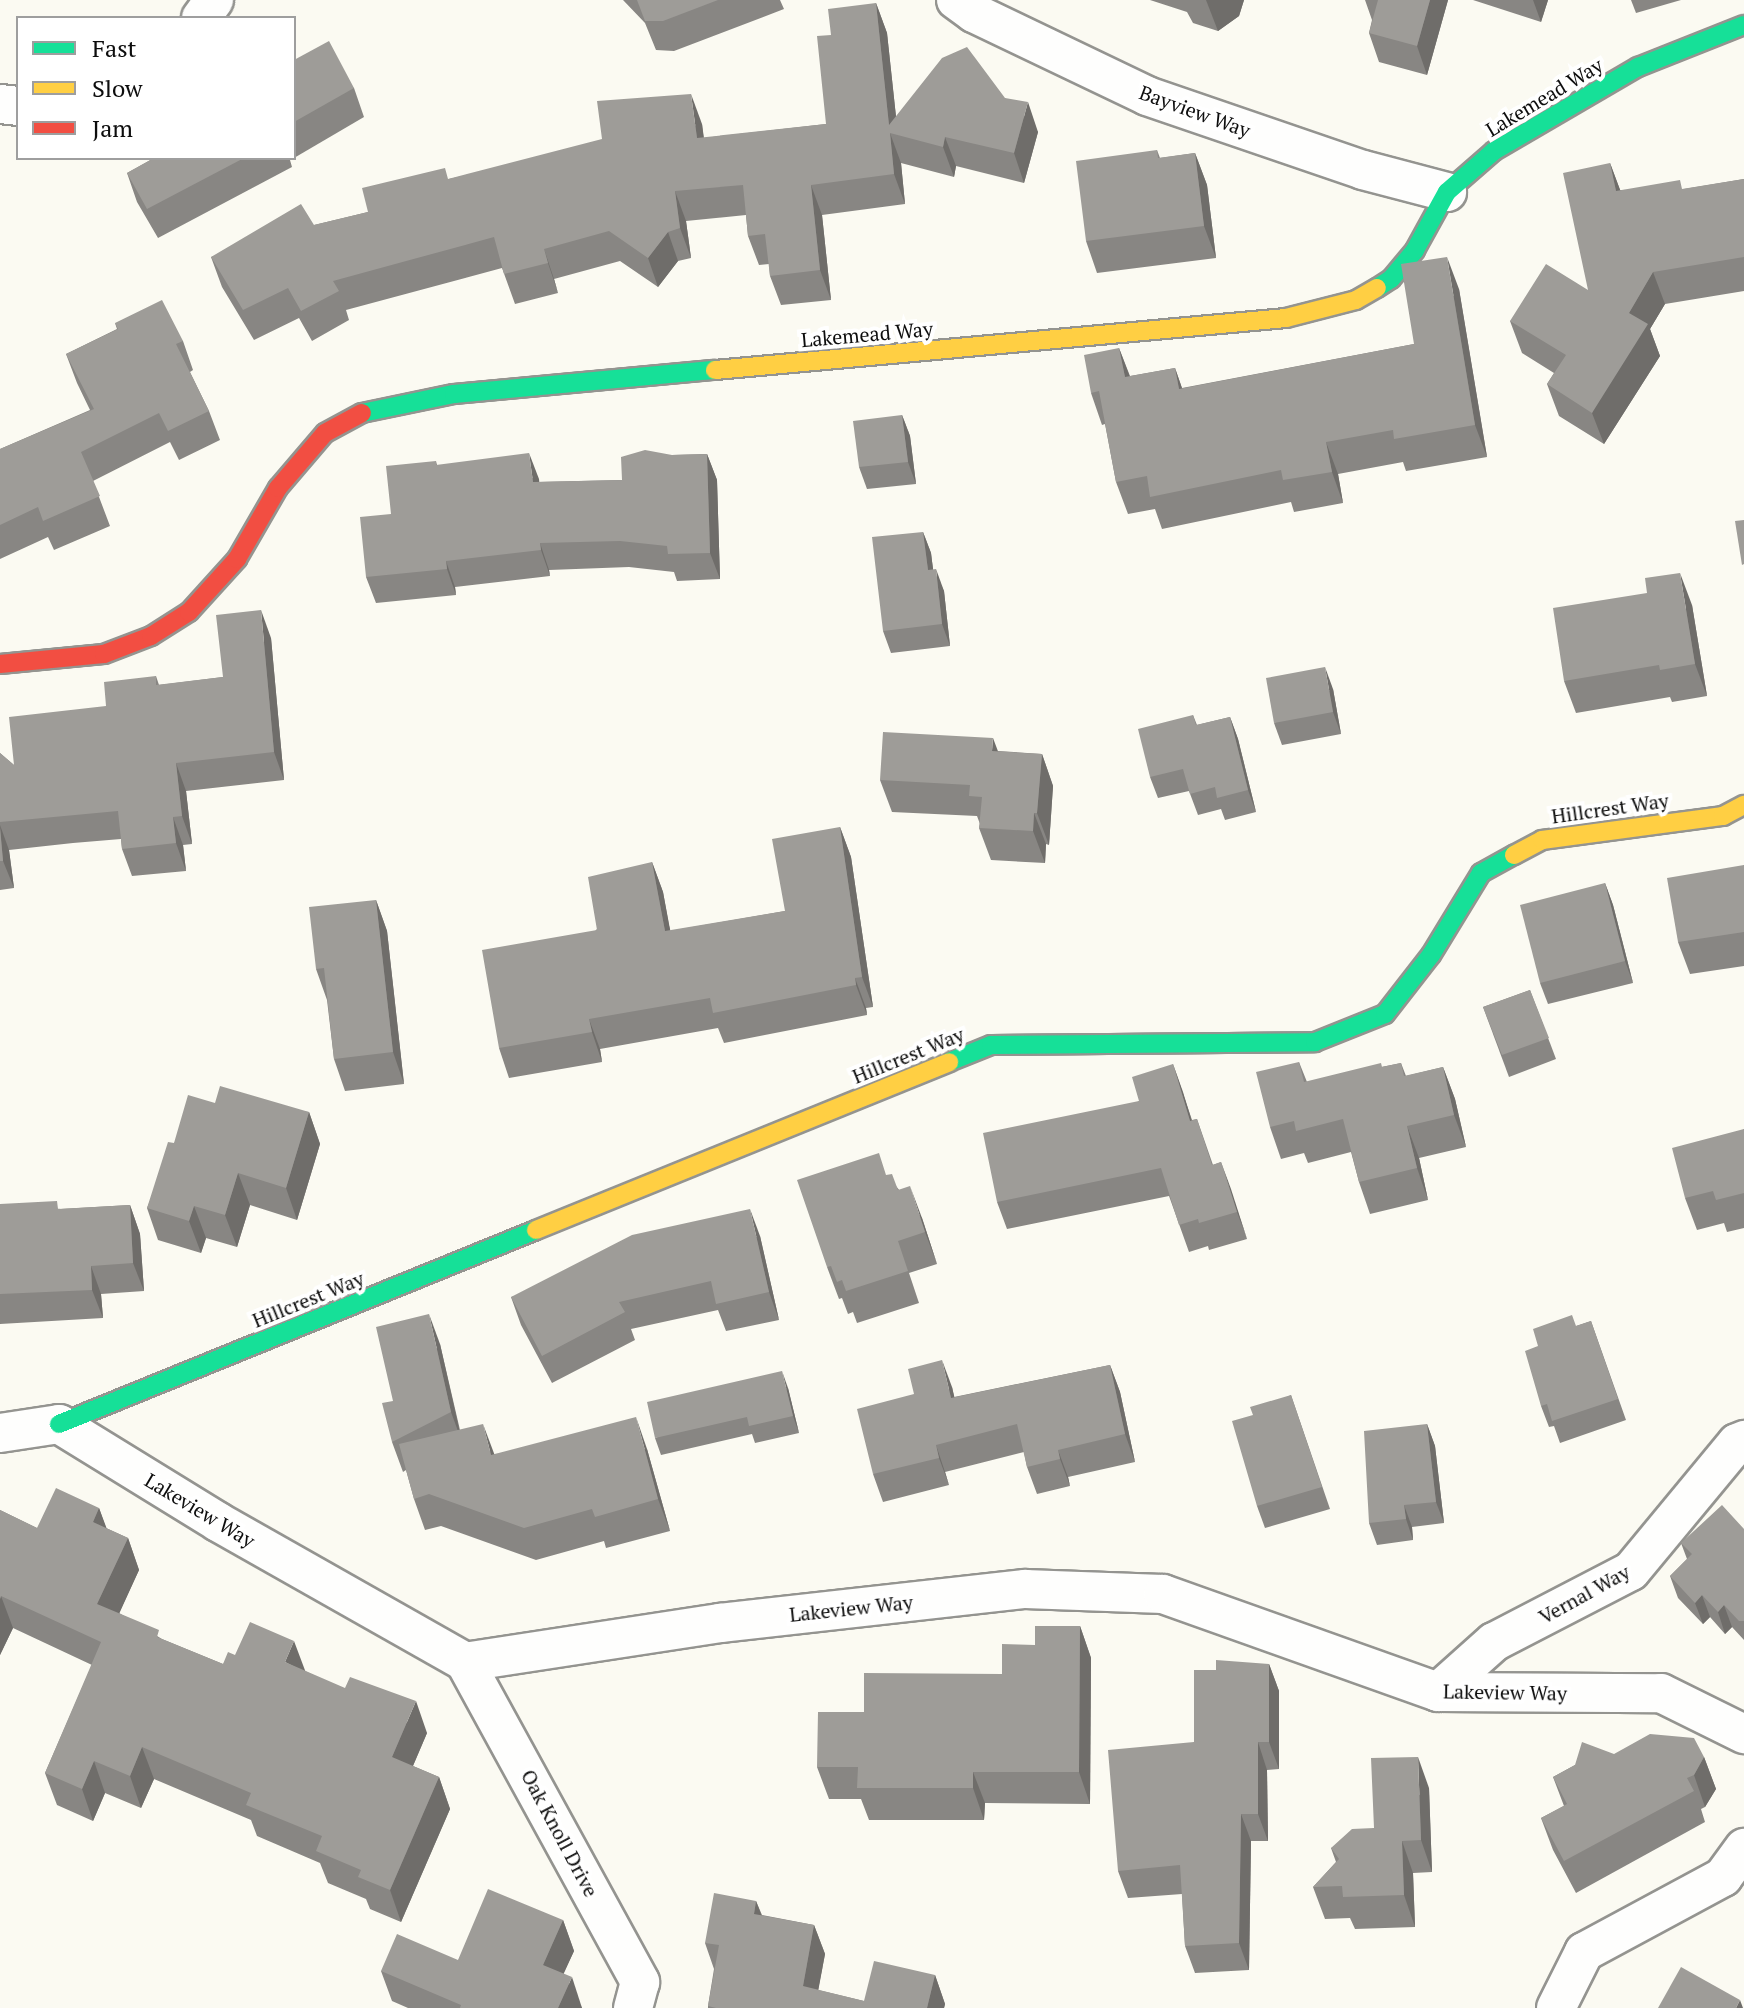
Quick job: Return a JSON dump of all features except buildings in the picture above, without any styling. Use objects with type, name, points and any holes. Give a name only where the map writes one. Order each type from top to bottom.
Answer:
[{"type":"street","name":"Bayview Way","points":[[956,0],[974,13],[1147,96],[1363,170],[1447,192]]},
{"type":"street","name":"Lakemead Way","points":[[0,664],[104,654],[151,636],[189,612],[237,559],[278,488],[325,433],[367,411],[470,392],[1286,318],[1356,300],[1391,279],[1415,250],[1447,192],[1494,151],[1638,67],[1744,25]]},
{"type":"street","name":"Hillcrest Way","points":[[59,1424],[991,1045],[1315,1042],[1385,1014],[1431,955],[1481,873],[1493,866],[1542,840],[1723,816],[1744,805]]},
{"type":"street","points":[[0,1433],[59,1424]]},
{"type":"street","name":"Lakeview Way","points":[[59,1424],[218,1522],[465,1662],[720,1623],[1025,1589],[1163,1594],[1438,1692],[1661,1693],[1744,1734]]},
{"type":"street","name":"Vernal Way","points":[[1438,1692],[1494,1642],[1631,1571],[1737,1443],[1744,1440]]},
{"type":"street","name":"Oak Knoll Drive","points":[[465,1662],[640,1982],[633,2008]]},
{"type":"street","points":[[1556,2008],[1584,1952],[1723,1877],[1744,1848]]},
{"type":"traffic: fast","points":[[1377,288],[1391,279],[1415,250],[1447,192],[1494,151],[1638,67],[1744,25]]},
{"type":"traffic: fast","points":[[362,413],[454,394],[715,370]]},
{"type":"traffic: fast","points":[[949,1062],[991,1045],[1315,1042],[1385,1014],[1431,955],[1481,873],[1514,855]]},
{"type":"traffic: fast","points":[[59,1424],[536,1230]]},
{"type":"traffic: slow","points":[[715,370],[1286,318],[1356,300],[1377,288]]},
{"type":"traffic: slow","points":[[1514,855],[1542,840],[1723,816],[1744,805]]},
{"type":"traffic: slow","points":[[536,1230],[949,1062]]},
{"type":"traffic: jam","points":[[0,664],[104,654],[151,636],[189,612],[237,559],[278,488],[325,433],[362,413]]}]
